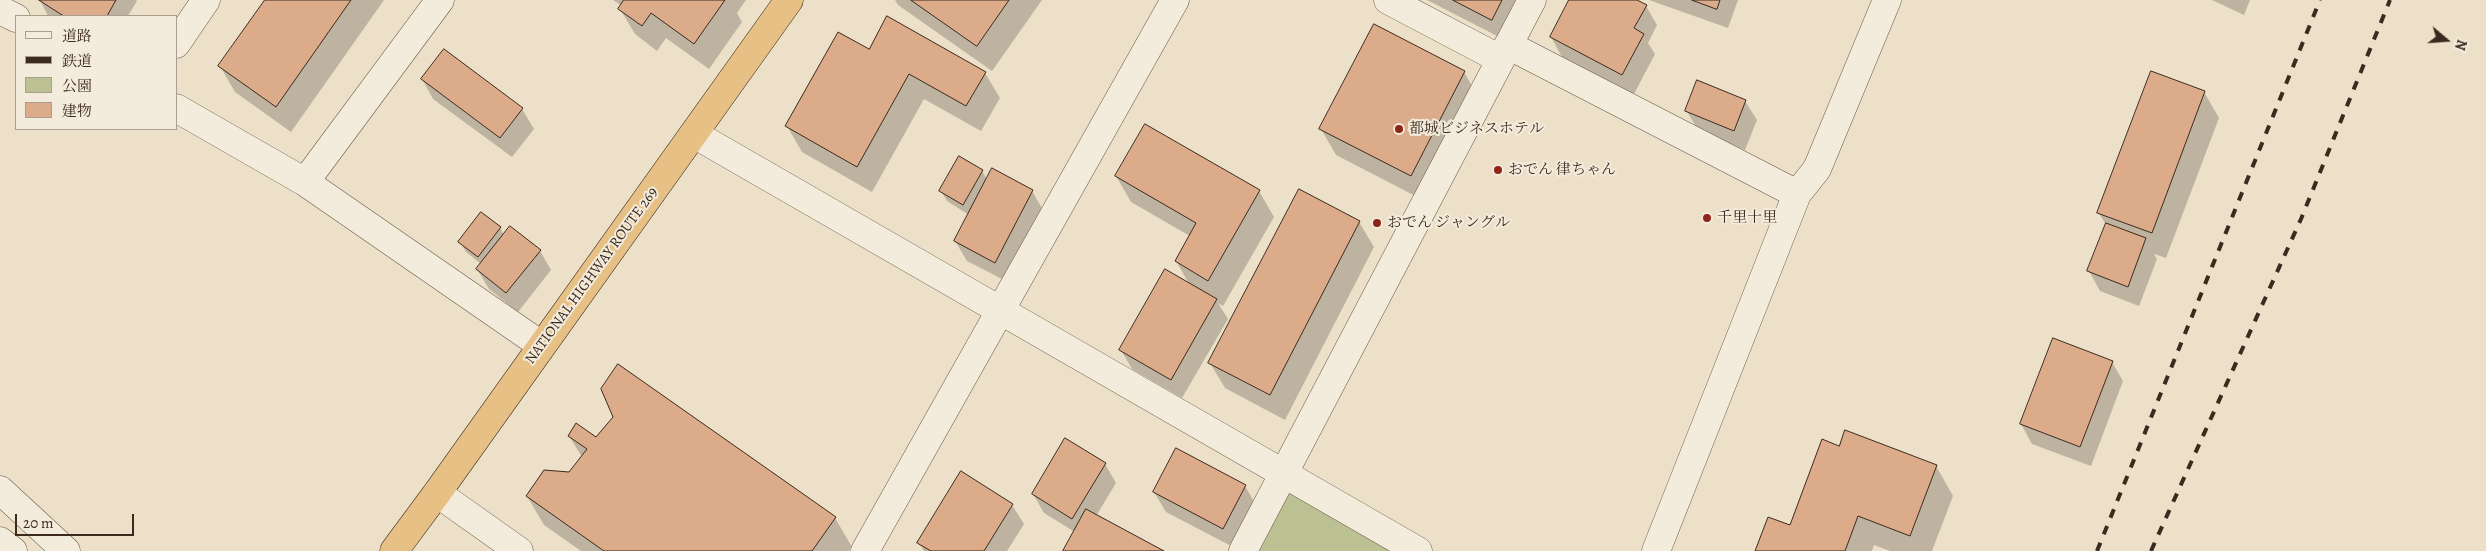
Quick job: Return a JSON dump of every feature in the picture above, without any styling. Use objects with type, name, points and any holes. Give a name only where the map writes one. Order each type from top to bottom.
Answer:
[{"type":"highway","name":"NATIONAL HIGHWAY ROUTE 269","points":[[394,551],[789,0]]},
{"type":"street","points":[[178,41],[206,0]]},
{"type":"street","points":[[305,182],[440,0]]},
{"type":"street","points":[[865,551],[1175,0]]},
{"type":"street","points":[[1388,0],[1504,52],[1797,194]]},
{"type":"street","points":[[1243,551],[1532,0]]},
{"type":"street","points":[[1656,551],[1797,194],[1817,169],[1886,0]]},
{"type":"street","points":[[0,10],[15,18]]},
{"type":"street","points":[[178,109],[305,182],[541,345]]},
{"type":"street","points":[[694,134],[1418,551]]},
{"type":"street","points":[[0,490],[66,551]]},
{"type":"street","points":[[437,493],[519,551]]},
{"type":"street","points":[[0,541],[13,551]]},
{"type":"green space","points":[[1284,473],[1418,551],[1243,551]]},
{"type":"building","points":[[39,0],[116,0],[108,15],[62,15]]},
{"type":"building","points":[[265,0],[351,0],[276,107],[218,66]]},
{"type":"building","points":[[624,0],[725,0],[694,44],[651,13],[642,26],[618,9]]},
{"type":"building","points":[[911,0],[1009,0],[977,46]]},
{"type":"building","points":[[1453,0],[1502,0],[1492,20]]},
{"type":"building","points":[[1569,0],[1637,0],[1647,5],[1634,28],[1644,34],[1622,75],[1550,37]]},
{"type":"building","points":[[1692,0],[1720,0],[1717,9]]},
{"type":"building","points":[[887,16],[986,72],[966,106],[909,74],[857,167],[785,126],[838,32],[869,49]]},
{"type":"building","points":[[1374,24],[1465,71],[1411,176],[1319,129]]},
{"type":"building","points":[[444,49],[523,108],[500,138],[421,79]]},
{"type":"building","points":[[2151,71],[2205,91],[2152,233],[2097,213]]},
{"type":"building","points":[[1697,80],[1746,100],[1734,131],[1685,111]]},
{"type":"building","points":[[1145,124],[1260,190],[1208,281],[1175,261],[1196,223],[1115,176]]},
{"type":"building","points":[[959,156],[983,170],[963,205],[939,191]]},
{"type":"building","points":[[992,168],[1033,190],[995,263],[954,241]]},
{"type":"building","points":[[1299,189],[1360,221],[1270,395],[1208,363]]},
{"type":"building","points":[[481,212],[501,227],[478,257],[458,242]]},
{"type":"building","points":[[2106,223],[2146,238],[2128,287],[2087,271]]},
{"type":"building","points":[[510,226],[541,250],[506,293],[476,269]]},
{"type":"building","points":[[1165,269],[1217,299],[1171,380],[1119,350]]},
{"type":"building","points":[[2053,338],[2113,361],[2080,447],[2020,424]]},
{"type":"building","points":[[618,364],[836,517],[812,551],[604,551],[526,496],[544,470],[569,472],[587,449],[568,436],[576,423],[596,437],[613,417],[601,389]]},
{"type":"building","points":[[1845,430],[1937,465],[1910,536],[1858,516],[1845,551],[1755,551],[1768,517],[1790,525],[1822,439],[1839,446]]},
{"type":"building","points":[[1065,438],[1106,463],[1072,519],[1032,494]]},
{"type":"building","points":[[1176,448],[1246,485],[1223,529],[1153,492]]},
{"type":"building","points":[[961,471],[1013,504],[984,551],[931,551],[917,543]]},
{"type":"building","points":[[1086,509],[1164,551],[1063,551]]},
{"type":"railway","points":[[2097,551],[2320,0]]},
{"type":"railway","points":[[2151,551],[2301,219],[2390,0]]},
{"type":"place","name":"都城ビジネスホテル","points":[[1399,129]]},
{"type":"place","name":"おでん 律ちゃん","points":[[1498,170]]},
{"type":"place","name":"千里十里","points":[[1707,218]]},
{"type":"place","name":"おでん ジャングル","points":[[1377,223]]}]
